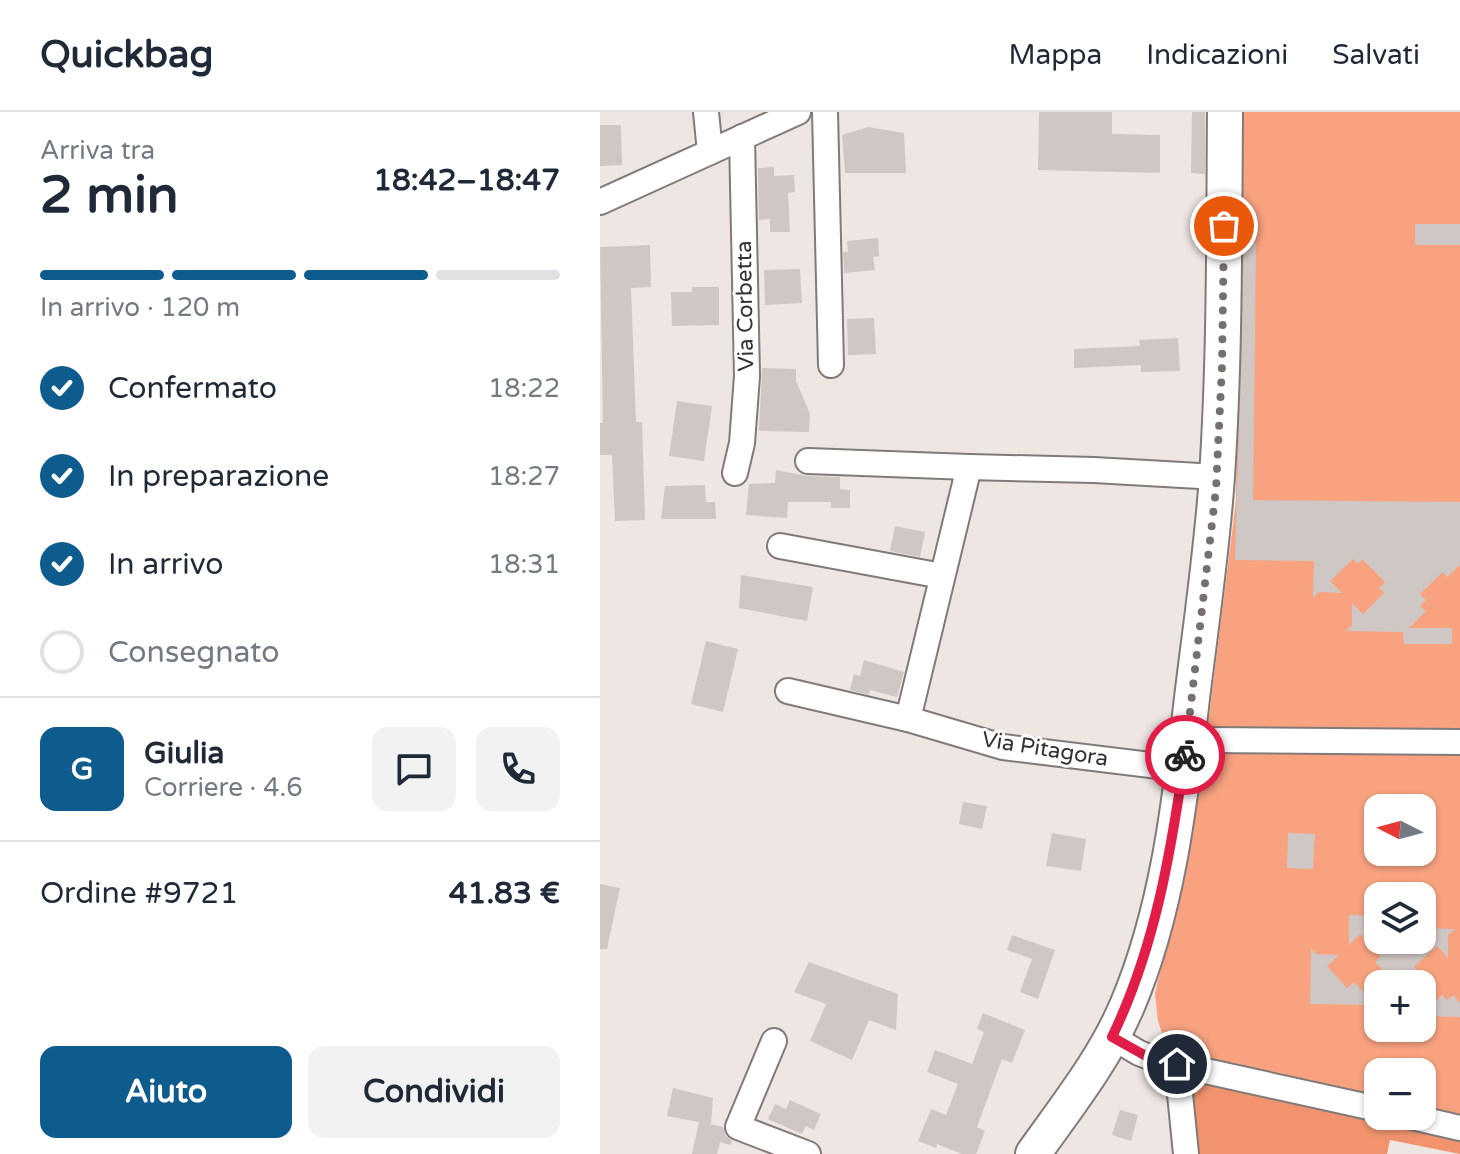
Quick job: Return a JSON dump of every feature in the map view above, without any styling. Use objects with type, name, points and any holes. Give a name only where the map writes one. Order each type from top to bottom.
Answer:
[{"type":"street","points":[[706,112],[710,152]]},
{"type":"street","points":[[600,202],[798,112]]},
{"type":"street","points":[[825,112],[831,365]]},
{"type":"street","points":[[1033,1154],[1112,1037],[1132,993],[1149,944],[1170,850],[1183,769],[1217,477],[1222,366],[1225,112]]},
{"type":"street","name":"Via Corbetta","points":[[735,473],[742,443],[747,376],[742,137]]},
{"type":"street","points":[[808,461],[1217,477]]},
{"type":"street","points":[[908,719],[969,467]]},
{"type":"street","points":[[780,546],[942,576]]},
{"type":"street","name":"Via Pitagora","points":[[788,691],[908,719],[1003,747],[1183,769]]},
{"type":"street","points":[[1204,740],[1460,742]]},
{"type":"street","points":[[1112,1037],[1146,1056],[1364,1106]]},
{"type":"street","points":[[774,1041],[738,1127],[808,1154]]},
{"type":"street","points":[[1177,1064],[1186,1154]]},
{"type":"street","points":[[1436,1122],[1460,1128]]},
{"type":"shaded area","points":[[1240,112],[1460,112],[1460,1117],[1436,1112],[1436,1058],[1364,1058],[1364,1097],[1184,1056],[1184,1051],[1171,1046],[1164,1039],[1155,994],[1189,847],[1206,740],[1236,501]]},
{"type":"shaded area","points":[[1188,1076],[1364,1117],[1364,1130],[1421,1130],[1460,1139],[1460,1154],[1390,1140],[1387,1154],[1198,1154]]},
{"type":"building","points":[[1039,112],[1112,112],[1112,134],[1160,135],[1160,173],[1038,170]]},
{"type":"building","points":[[1192,112],[1205,112],[1205,174],[1191,173]]},
{"type":"building","points":[[600,125],[621,125],[622,165],[600,166]]},
{"type":"building","points":[[868,127],[904,133],[906,173],[845,173],[842,135]]},
{"type":"building","points":[[774,167],[774,176],[794,175],[795,192],[788,193],[790,232],[770,232],[770,219],[759,220],[758,168]]},
{"type":"building","points":[[1415,224],[1460,224],[1460,245],[1415,245]]},
{"type":"building","points":[[878,238],[879,256],[873,257],[875,270],[844,273],[843,252],[848,252],[847,241]]},
{"type":"building","points":[[1244,243],[1256,243],[1253,500],[1460,502],[1460,565],[1447,577],[1443,572],[1420,594],[1426,600],[1420,606],[1426,611],[1409,628],[1452,628],[1452,644],[1404,644],[1403,632],[1346,631],[1352,625],[1352,603],[1363,614],[1384,593],[1379,588],[1385,582],[1362,559],[1358,564],[1353,559],[1330,581],[1342,593],[1319,592],[1313,598],[1314,561],[1235,560]]},
{"type":"building","points":[[650,245],[651,287],[631,288],[636,422],[642,422],[645,520],[615,521],[612,455],[600,455],[600,423],[603,423],[600,247]]},
{"type":"building","points":[[800,269],[802,303],[765,305],[764,270]]},
{"type":"building","points":[[692,287],[719,287],[719,325],[672,326],[671,292],[692,292]]},
{"type":"building","points":[[874,318],[876,354],[848,355],[847,319]]},
{"type":"building","points":[[1178,338],[1180,371],[1141,372],[1141,365],[1074,368],[1074,349],[1140,346],[1139,340]]},
{"type":"building","points":[[762,368],[796,369],[796,381],[810,414],[809,432],[759,431]]},
{"type":"building","points":[[677,401],[712,406],[704,461],[669,456]]},
{"type":"building","points":[[776,470],[807,476],[840,477],[840,489],[850,490],[850,508],[831,508],[831,502],[788,502],[787,518],[746,515],[749,484],[775,483]]},
{"type":"building","points":[[705,485],[706,502],[715,502],[716,519],[661,519],[665,486]]},
{"type":"building","points":[[895,526],[925,532],[920,557],[890,551]]},
{"type":"building","points":[[741,575],[813,587],[807,621],[739,608]]},
{"type":"building","points":[[706,641],[738,649],[723,712],[691,704]]},
{"type":"building","points":[[864,660],[904,672],[897,697],[870,690],[869,695],[850,690],[854,674],[860,676]]},
{"type":"building","points":[[963,802],[987,806],[982,829],[959,824]]},
{"type":"building","points":[[1052,833],[1086,839],[1081,871],[1046,866]]},
{"type":"building","points":[[1288,833],[1315,834],[1313,869],[1287,868]]},
{"type":"building","points":[[600,884],[620,888],[607,949],[600,949]]},
{"type":"building","points":[[1349,915],[1364,916],[1364,938],[1360,934],[1349,945]]},
{"type":"building","points":[[1436,928],[1455,929],[1448,935],[1448,958],[1437,946]]},
{"type":"building","points":[[1012,935],[1055,950],[1038,999],[1020,992],[1032,959],[1007,950]]},
{"type":"building","points":[[1311,948],[1316,954],[1339,955],[1327,966],[1347,988],[1354,982],[1364,992],[1364,1005],[1310,1004]]},
{"type":"building","points":[[1379,954],[1428,954],[1414,967],[1417,970],[1383,970],[1375,962],[1381,956]]},
{"type":"building","points":[[809,962],[898,994],[896,1030],[869,1020],[852,1060],[810,1041],[826,1004],[794,992]]},
{"type":"building","points":[[1442,995],[1447,1000],[1453,995],[1460,1003],[1460,1017],[1436,1016],[1436,1001]]},
{"type":"building","points":[[983,1013],[1025,1030],[1012,1063],[1002,1059],[977,1127],[985,1131],[976,1154],[962,1154],[937,1144],[936,1148],[918,1141],[931,1109],[946,1115],[958,1084],[927,1072],[935,1050],[972,1064],[984,1032],[977,1029]]},
{"type":"building","points":[[673,1088],[713,1098],[711,1124],[700,1122],[723,1127],[732,1141],[731,1145],[720,1142],[717,1154],[692,1154],[699,1122],[667,1116]]},
{"type":"building","points":[[790,1100],[821,1114],[814,1130],[806,1126],[802,1134],[768,1119],[775,1104],[786,1109]]},
{"type":"building","points":[[1120,1110],[1138,1115],[1131,1141],[1112,1135]]},
{"type":"way so far","points":[[1185,755],[1216,489],[1224,226]]},
{"type":"route","points":[[1177,1064],[1146,1056],[1112,1037],[1141,970],[1157,914],[1185,755]]}]
